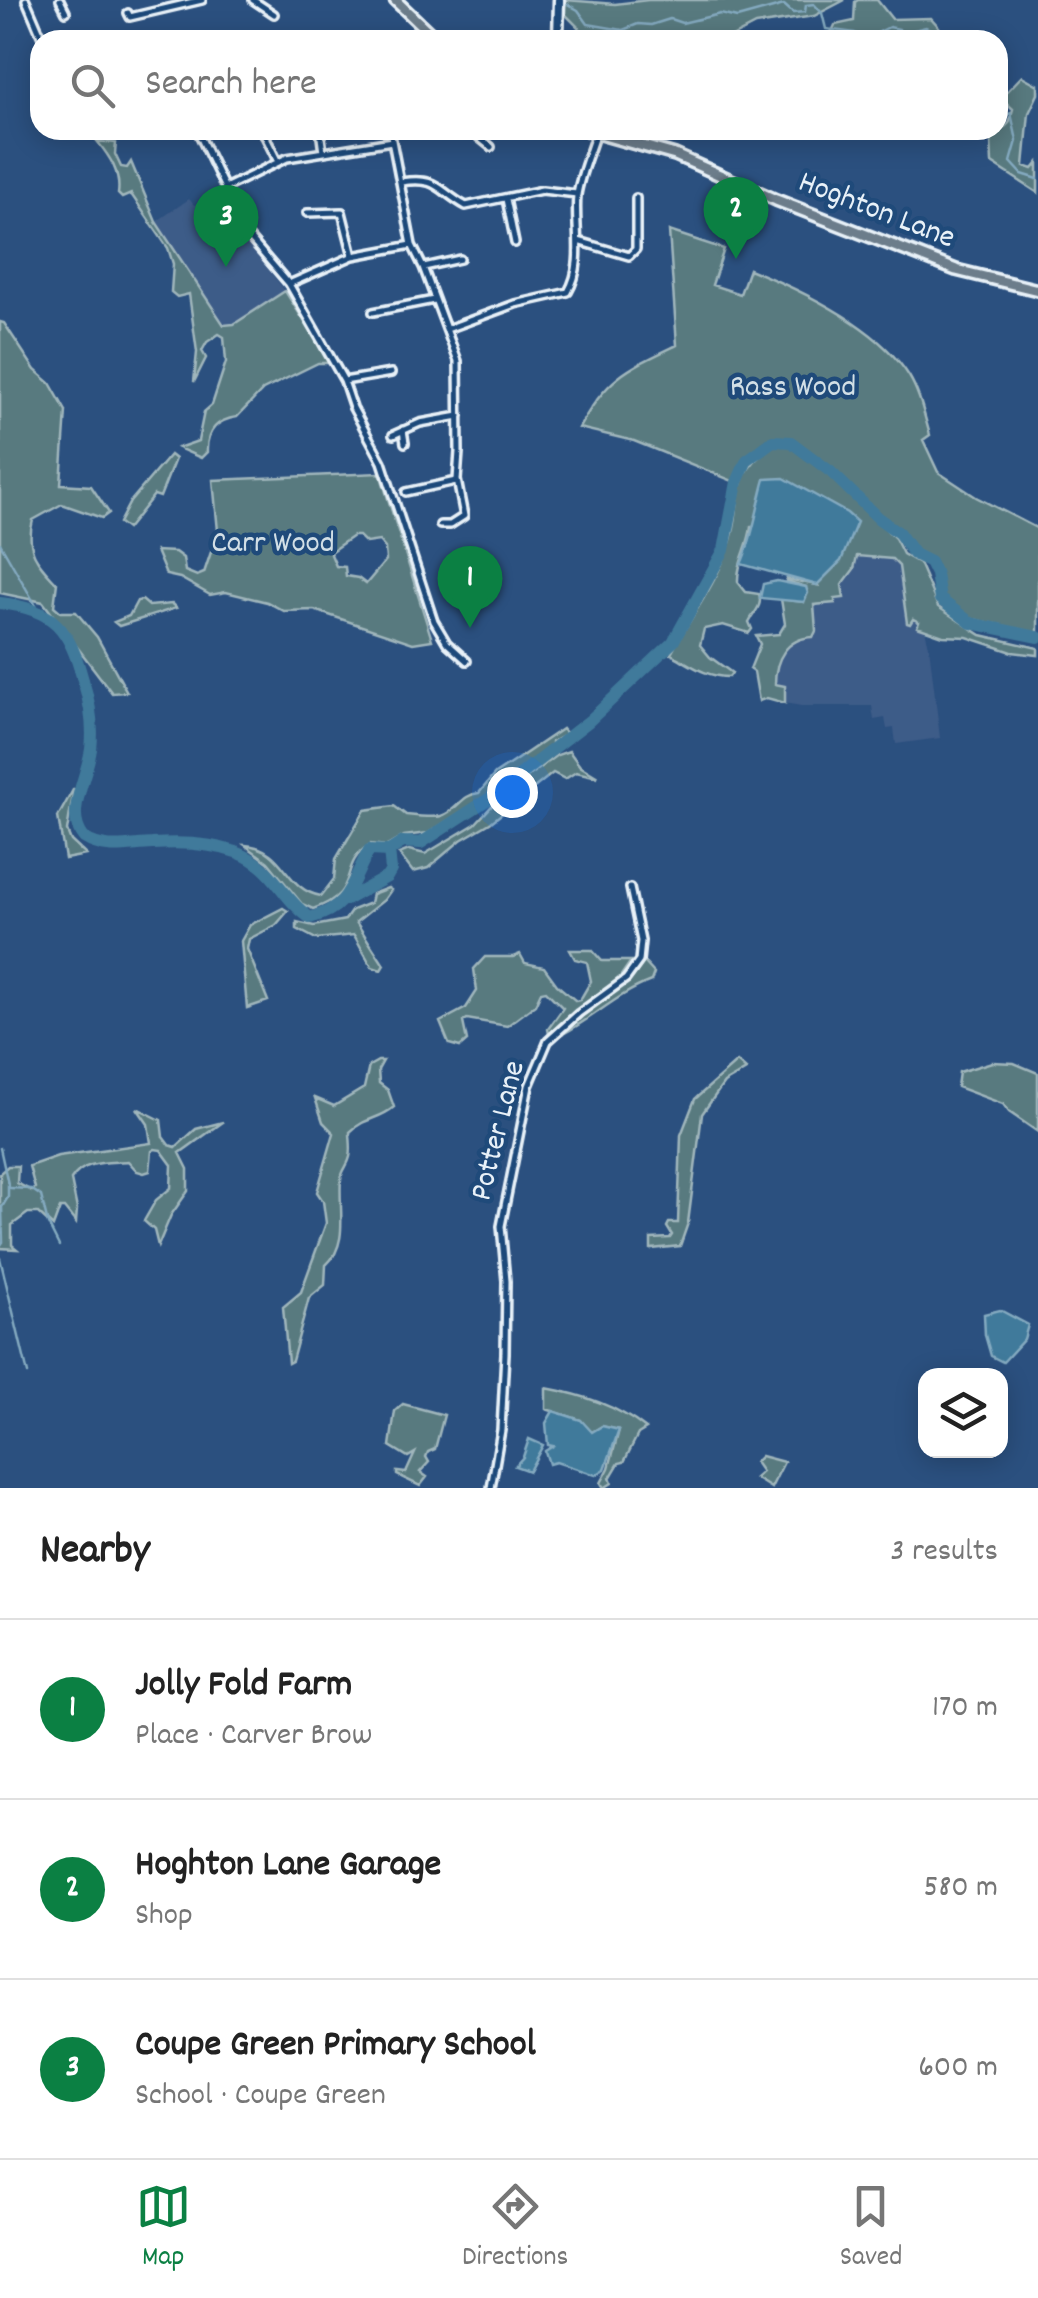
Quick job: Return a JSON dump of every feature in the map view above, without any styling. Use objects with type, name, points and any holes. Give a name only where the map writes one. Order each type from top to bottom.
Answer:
[{"type":"main road","points":[[395,0],[426,30]]},
{"type":"main road","name":"Hoghton Lane","points":[[622,140],[675,155],[776,200],[956,270],[1038,290]]},
{"type":"street","points":[[26,0],[40,30]]},
{"type":"street","points":[[60,0],[66,12]]},
{"type":"street","points":[[128,13],[130,17],[202,0]]},
{"type":"street","points":[[253,0],[274,14]]},
{"type":"street","points":[[558,30],[559,0]]},
{"type":"street","points":[[201,140],[248,236],[289,284],[344,381],[353,408],[382,462],[434,621],[447,644],[467,661]]},
{"type":"street","points":[[267,140],[278,162]]},
{"type":"street","points":[[321,140],[323,152]]},
{"type":"street","points":[[482,140],[491,147]]},
{"type":"street","points":[[447,329],[516,304],[568,292],[574,282],[577,194],[589,140]]},
{"type":"street","points":[[225,188],[278,162],[392,141],[412,245],[458,361],[456,480],[464,516],[450,525],[440,524]]},
{"type":"street","points":[[400,182],[436,182],[466,206],[542,190],[577,194]]},
{"type":"street","points":[[578,242],[632,254],[636,249],[636,198]]},
{"type":"street","points":[[506,199],[515,243]]},
{"type":"street","points":[[307,213],[342,212],[353,256]]},
{"type":"street","points":[[289,284],[353,256],[412,245]]},
{"type":"street","points":[[423,267],[460,259]]},
{"type":"street","points":[[373,312],[434,300]]},
{"type":"street","points":[[344,381],[391,374]]},
{"type":"street","points":[[393,435],[420,423],[458,416]]},
{"type":"street","points":[[403,430],[405,443]]},
{"type":"street","points":[[406,492],[456,480]]},
{"type":"street","name":"Potter Lane","points":[[491,1488],[505,1353],[506,1281],[500,1226],[529,1086],[548,1041],[626,980],[639,962],[642,941],[630,888]]},
{"type":"shaded area","points":[[225,198],[247,243],[285,291],[234,324],[224,325],[156,222],[189,199],[194,205]]},
{"type":"shaded area","points":[[784,478],[857,522],[841,561],[817,585],[741,564],[765,479]]},
{"type":"shaded area","points":[[857,556],[892,559],[902,570],[906,620],[910,624],[912,619],[919,622],[917,627],[925,630],[929,646],[940,738],[896,744],[894,728],[887,729],[885,718],[874,720],[872,706],[785,703],[785,686],[774,684],[775,666],[783,650],[805,637],[813,637],[814,605],[843,598],[842,585]]},
{"type":"shaded area","points":[[777,581],[806,587],[804,602],[760,598],[763,584]]},
{"type":"shaded area","points":[[1000,1310],[1028,1325],[1024,1339],[1003,1362],[991,1356],[985,1335],[984,1314]]},
{"type":"shaded area","points":[[553,1411],[581,1420],[592,1432],[602,1426],[619,1430],[605,1469],[596,1475],[556,1462],[549,1464],[545,1451],[553,1446],[548,1445],[546,1423]]},
{"type":"shaded area","points":[[529,1439],[543,1445],[529,1471],[515,1466]]},
{"type":"green space","points":[[566,0],[615,4],[648,0],[845,0],[814,16],[745,30],[581,30],[564,13]]},
{"type":"green space","points":[[877,0],[892,19],[931,18],[939,27],[833,30],[835,25],[854,21],[855,2]]},
{"type":"green space","points":[[1022,76],[1038,85],[1029,113],[1024,166],[1033,169],[1038,163],[1038,193],[992,163],[991,140],[1008,140],[1013,109],[1008,104],[1008,91]]},
{"type":"green space","points":[[97,141],[116,143],[115,154],[121,167],[127,168],[131,162],[156,222],[224,325],[234,324],[285,291],[331,363],[318,363],[263,390],[237,417],[214,428],[207,452],[201,458],[178,448],[198,441],[204,412],[212,405],[226,362],[224,337],[219,334],[207,342],[202,351],[206,358],[194,382],[197,352],[189,294],[177,297],[171,292],[173,264],[168,248],[131,194],[122,198],[118,194],[114,166]]},
{"type":"green space","name":"Rass Wood","points":[[669,231],[724,249],[712,285],[740,294],[749,269],[837,312],[896,358],[919,397],[930,435],[923,440],[938,472],[1038,529],[1038,633],[973,619],[942,598],[931,561],[916,553],[901,531],[793,440],[772,438],[745,459],[735,482],[634,441],[579,428],[599,397],[620,376],[677,345]]},
{"type":"green space","points":[[0,322],[35,370],[50,383],[66,411],[61,484],[91,486],[109,513],[102,518],[62,504],[33,520],[32,548],[57,583],[54,606],[61,612],[76,612],[97,637],[127,692],[112,693],[43,602],[0,593]]},
{"type":"green space","points":[[773,445],[790,445],[830,474],[895,538],[903,554],[919,563],[938,607],[981,635],[1038,648],[1038,655],[1012,652],[967,637],[943,636],[917,627],[919,622],[913,619],[907,623],[899,566],[892,559],[857,556],[854,569],[842,585],[844,598],[814,605],[813,637],[796,641],[780,659],[775,684],[785,686],[785,703],[767,698],[759,701],[754,672],[750,669],[760,644],[756,636],[779,634],[785,624],[781,599],[804,602],[806,587],[787,579],[817,585],[751,527],[738,582],[746,592],[759,594],[759,605],[749,622],[752,629],[749,633],[723,625],[704,629],[700,645],[732,673],[729,677],[712,675],[671,654],[723,562],[733,533],[742,481]]},
{"type":"green space","points":[[170,455],[175,459],[160,497],[154,495],[127,529],[119,523],[130,502]]},
{"type":"green space","name":"Carr Wood","points":[[380,473],[432,640],[413,643],[314,610],[284,611],[267,602],[226,592],[210,595],[180,578],[166,575],[156,551],[175,552],[183,558],[185,571],[197,576],[204,573],[218,531],[213,480]],"holes":[[[359,536],[366,543],[379,541],[385,548],[386,560],[366,584],[346,576],[345,567],[336,566],[330,552]]]},
{"type":"green space","points":[[137,601],[149,606],[172,604],[176,608],[119,626],[114,622],[129,616]]},
{"type":"green space","points":[[562,729],[566,734],[552,742],[552,746],[485,797],[428,833],[404,836],[387,846],[370,844],[354,862],[338,895],[313,909],[302,904],[268,862],[245,845],[269,853],[299,886],[321,896],[334,879],[336,859],[365,810],[394,806],[406,815],[446,814],[468,796],[479,793],[495,774]]},
{"type":"green space","points":[[569,751],[580,766],[598,777],[576,772],[565,779],[553,773],[428,868],[413,872],[399,854],[409,850],[425,854],[475,824],[501,796],[557,755]]},
{"type":"green space","points":[[74,788],[67,831],[71,841],[86,855],[65,859],[58,817]]},
{"type":"green space","points":[[391,890],[384,900],[356,922],[384,965],[381,970],[372,967],[354,935],[316,939],[297,929],[297,922],[314,926],[345,920],[352,910],[370,903],[372,894]]},
{"type":"green space","points":[[283,908],[288,911],[276,925],[249,939],[247,949],[268,1001],[247,1008],[241,941],[250,925]]},
{"type":"green space","points":[[570,950],[592,950],[602,961],[631,961],[620,977],[549,1034],[548,1029],[563,1008],[546,991],[541,992],[535,1005],[507,1026],[467,1019],[463,1022],[467,1041],[460,1047],[449,1044],[440,1022],[466,1008],[477,991],[474,969],[485,957],[520,954],[525,963],[544,967],[576,1001],[591,981],[587,962],[575,959]]},
{"type":"green space","points":[[644,962],[654,973],[651,981],[561,1032],[633,977]]},
{"type":"green space","points":[[383,1061],[378,1070],[379,1083],[388,1090],[394,1107],[350,1132],[351,1154],[341,1179],[341,1236],[326,1265],[325,1285],[309,1298],[292,1361],[288,1363],[283,1307],[301,1292],[326,1223],[323,1201],[317,1192],[334,1133],[323,1122],[315,1098],[334,1106],[364,1088],[369,1066]]},
{"type":"green space","points":[[737,1062],[746,1070],[724,1083],[702,1114],[688,1223],[680,1246],[651,1249],[651,1239],[670,1238],[669,1223],[678,1223],[681,1135],[695,1099]]},
{"type":"green space","points":[[992,1062],[1014,1063],[1038,1073],[1038,1132],[1003,1104],[957,1087],[959,1072]]},
{"type":"green space","points":[[137,1108],[161,1120],[163,1137],[176,1147],[196,1129],[223,1122],[180,1153],[188,1169],[188,1191],[171,1215],[158,1246],[154,1230],[144,1221],[156,1200],[171,1188],[172,1165],[161,1150],[155,1149],[150,1171],[144,1173],[128,1161],[82,1169],[71,1180],[76,1223],[64,1208],[60,1208],[53,1227],[38,1213],[28,1213],[12,1225],[12,1245],[17,1249],[0,1248],[0,1173],[8,1166],[18,1166],[17,1183],[32,1191],[35,1188],[29,1166],[58,1156],[151,1143],[148,1124]]},
{"type":"green space","points":[[546,1388],[599,1402],[646,1429],[638,1434],[624,1462],[619,1463],[610,1478],[612,1483],[604,1488],[601,1483],[619,1430],[602,1426],[592,1432],[581,1420],[546,1409]]},
{"type":"green space","points":[[403,1404],[444,1415],[435,1449],[428,1452],[429,1462],[420,1472],[427,1477],[420,1486],[397,1475],[406,1473],[415,1453],[408,1457],[390,1446],[395,1411]]},
{"type":"green space","points":[[761,1456],[784,1462],[771,1488],[755,1478],[762,1472],[755,1462]]},
{"type":"waterway","points":[[562,1],[578,10],[588,24],[623,30]]},
{"type":"waterway","points":[[623,30],[670,19],[682,23],[720,14],[737,18],[784,5],[793,13],[805,12],[806,5],[814,4],[822,13],[826,29],[833,30]]},
{"type":"waterway","points":[[883,30],[900,30]]},
{"type":"waterway","points":[[914,30],[932,30]]},
{"type":"waterway","points":[[1008,114],[1011,113],[1017,141],[1011,162],[1022,174],[1038,179]]},
{"type":"waterway","points":[[0,603],[47,617],[65,635],[78,662],[92,731],[89,760],[76,807],[78,828],[84,838],[109,846],[184,843],[236,852],[269,874],[310,918],[342,901],[369,850],[389,851],[403,842],[421,843],[490,798],[589,721],[673,642],[724,550],[737,482],[747,460],[773,441],[791,442],[899,533],[914,554],[930,562],[940,599],[971,623],[1038,637]]},
{"type":"waterway","points":[[0,543],[39,611]]},
{"type":"waterway","points":[[346,900],[387,877],[391,870],[389,851]]},
{"type":"waterway","points":[[0,1148],[8,1184],[8,1197],[2,1207],[0,1246]]},
{"type":"waterway","points":[[10,1188],[31,1189],[41,1196],[59,1246]]},
{"type":"waterway","points":[[0,1258],[28,1374]]},
{"type":"place","name":"Hoghton Lane Garage","points":[[736,259]]},
{"type":"place","name":"Coupe Green Primary School","points":[[226,267]]},
{"type":"place","name":"Jolly Fold Farm","points":[[470,628]]}]
